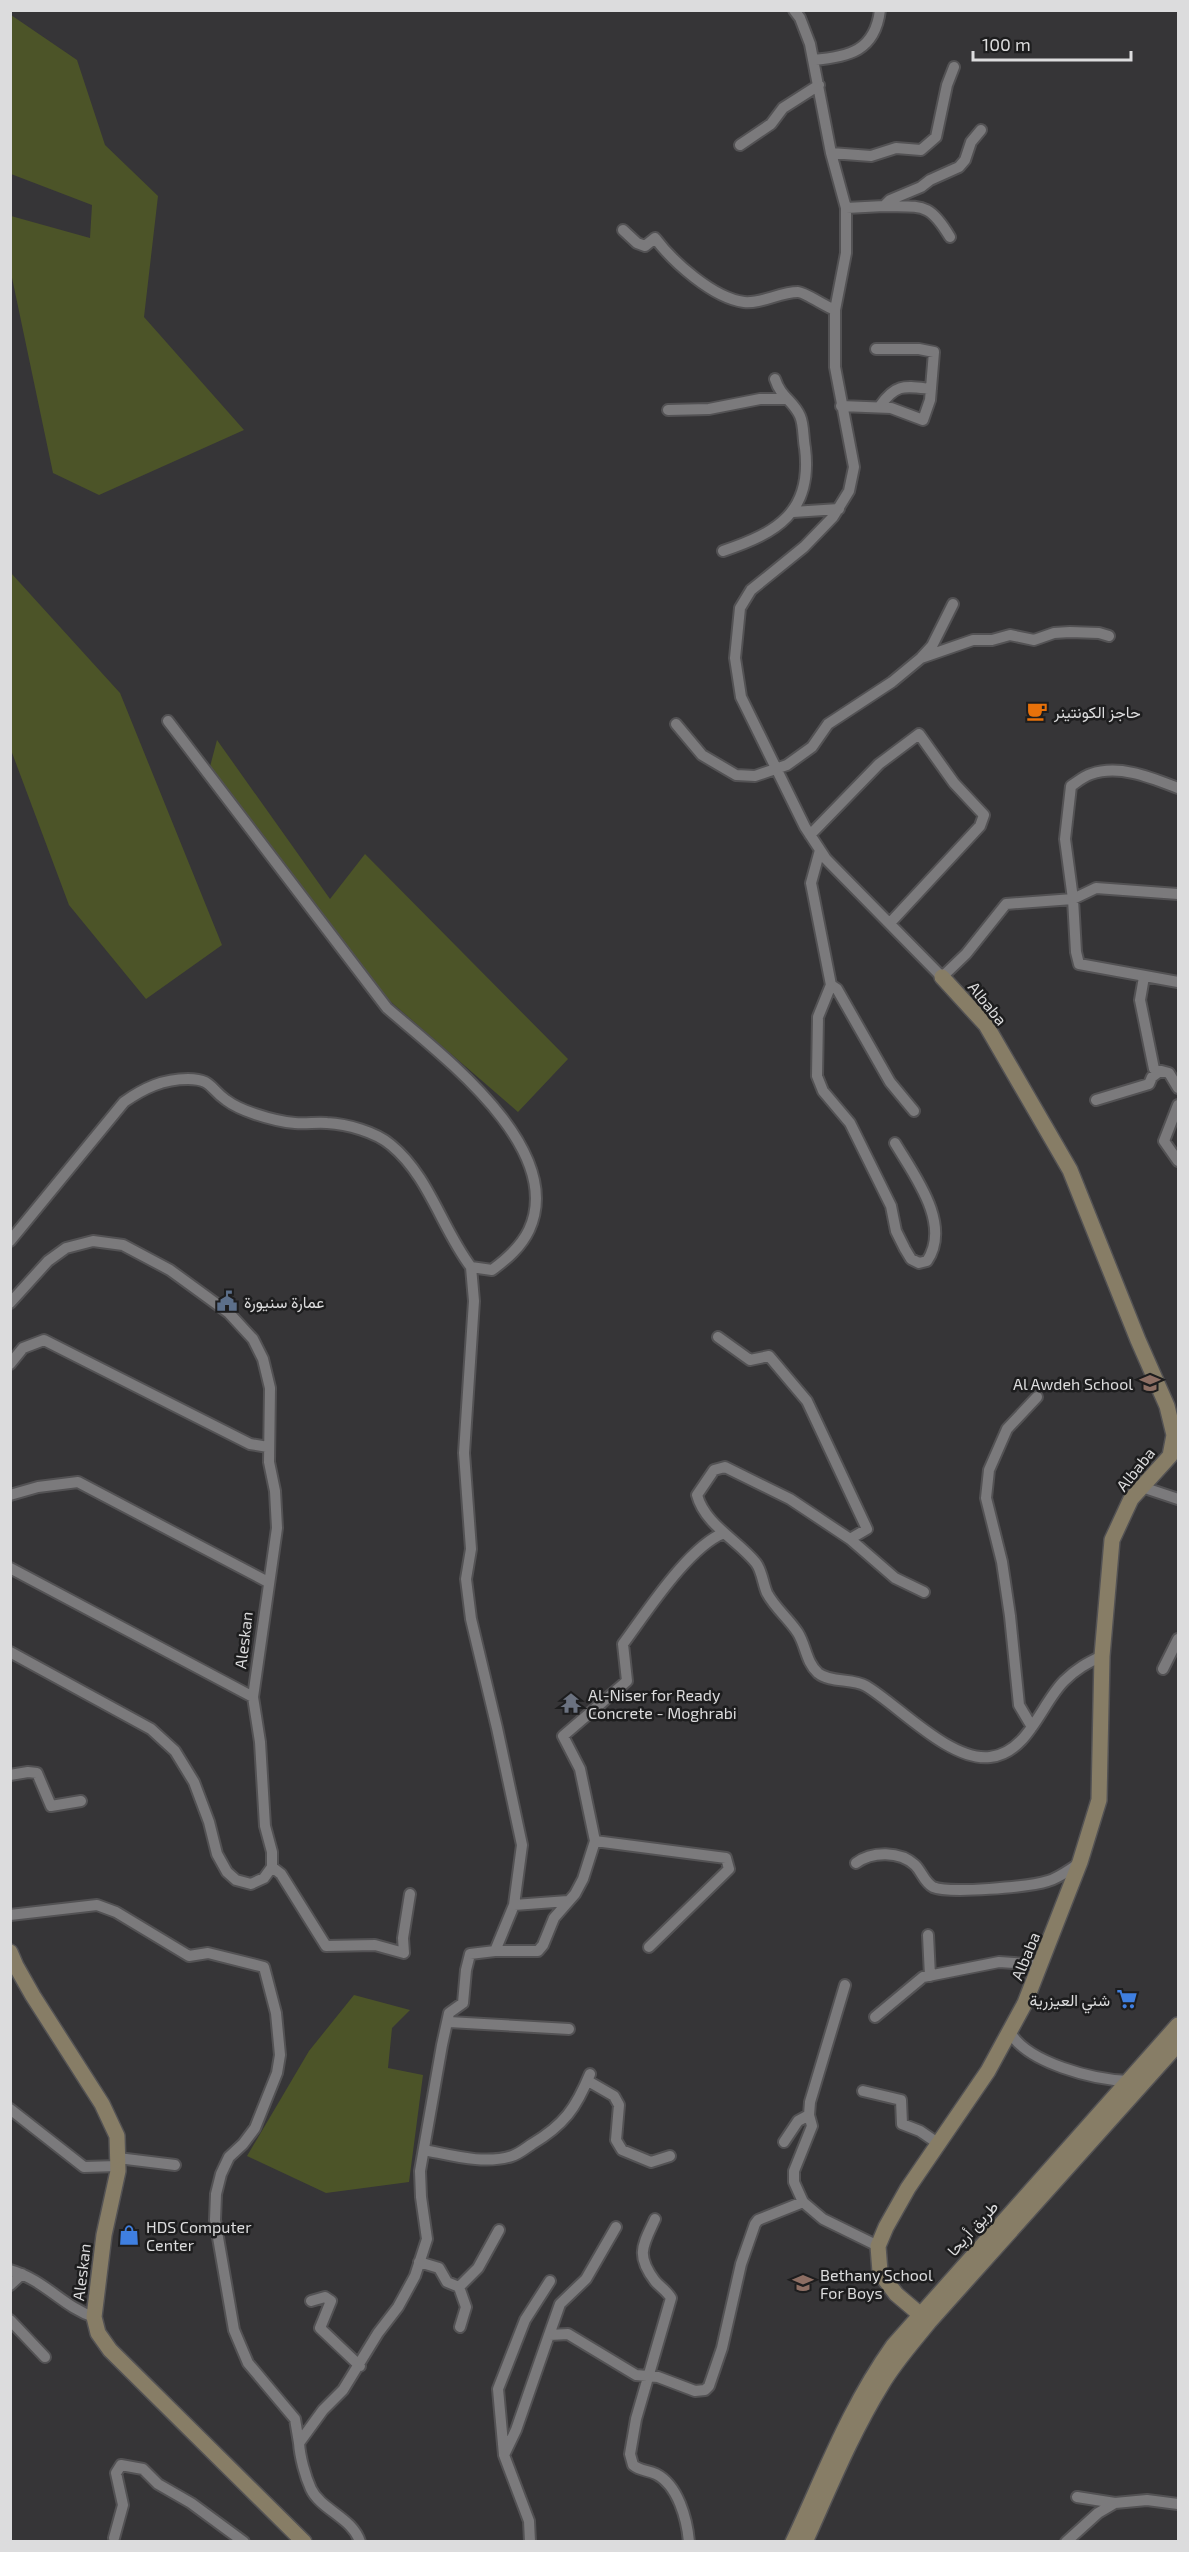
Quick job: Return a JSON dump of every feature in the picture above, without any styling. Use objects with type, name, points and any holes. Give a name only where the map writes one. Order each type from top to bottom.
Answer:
[{"type":"street","points":[[794,10],[803,27],[813,60],[831,153],[846,208],[846,253],[835,310],[835,367],[854,467],[849,491],[839,509],[804,547],[751,590],[740,608],[735,658],[741,697],[775,770],[810,835],[826,859],[942,977]]},
{"type":"street","points":[[813,60],[842,57],[868,42],[877,30],[880,10]]},
{"type":"street","points":[[831,153],[871,156],[896,148],[921,150],[936,137],[947,85],[954,67]]},
{"type":"street","points":[[740,146],[771,124],[783,108],[819,85]]},
{"type":"street","points":[[884,206],[890,200],[921,188],[930,180],[959,167],[965,160],[971,142],[981,130]]},
{"type":"street","points":[[846,208],[884,206],[926,209],[937,216],[950,237]]},
{"type":"street","points":[[623,230],[637,243],[645,246],[655,238],[671,259],[685,271],[724,296],[745,302],[800,292],[819,305],[835,310]]},
{"type":"street","points":[[841,406],[880,406],[922,420],[931,389],[934,352],[919,349],[876,349]]},
{"type":"street","points":[[723,551],[748,543],[778,526],[793,512],[806,474],[801,418],[779,392],[775,379]]},
{"type":"street","points":[[880,406],[890,392],[902,387],[931,389]]},
{"type":"street","points":[[668,410],[709,409],[760,399],[786,399]]},
{"type":"street","points":[[793,512],[839,509]]},
{"type":"street","points":[[676,724],[702,755],[736,775],[755,776],[787,765],[812,747],[828,724],[892,682],[921,658],[932,646],[953,604]]},
{"type":"street","points":[[921,658],[973,640],[993,640],[1010,635],[1034,640],[1054,633],[1070,632],[1109,636]]},
{"type":"street","points":[[168,721],[387,1008],[487,1098],[516,1138],[532,1171],[536,1197],[529,1231],[513,1254],[492,1270],[471,1267]]},
{"type":"street","points":[[810,835],[879,764],[919,734],[954,783],[984,815],[980,826],[890,923]]},
{"type":"street","points":[[1179,788],[1140,773],[1114,771],[1091,774],[1071,786],[1065,839],[1073,899],[1076,952],[1080,964],[1179,982]]},
{"type":"street","points":[[820,850],[812,883],[831,986],[818,1017],[817,1076],[823,1091],[850,1123],[891,1206],[896,1231],[904,1249],[911,1259],[919,1263],[927,1261],[934,1251],[935,1232],[928,1197],[895,1143]]},
{"type":"street","name":"Albaba","points":[[878,2246],[908,2188],[988,2071],[1010,2032],[1041,1965],[1080,1862],[1099,1800],[1102,1656],[1112,1540],[1131,1499],[1170,1456],[1174,1435],[1167,1406],[1070,1170],[986,1025],[942,977],[966,954],[1006,904],[1073,899],[1095,888],[1179,894]]},
{"type":"street","points":[[1144,977],[1140,1000],[1154,1069],[1169,1073],[1179,1088]]},
{"type":"street","points":[[831,986],[837,989],[890,1082],[914,1111]]},
{"type":"street","points":[[1096,1100],[1149,1084],[1152,1077],[1160,1071]]},
{"type":"street","points":[[10,1241],[124,1101],[141,1090],[164,1081],[190,1079],[210,1084],[225,1100],[253,1114],[295,1123],[329,1123],[370,1134],[390,1144],[406,1158],[430,1195],[458,1250],[471,1267],[474,1301],[464,1453],[471,1549],[466,1579],[471,1619],[522,1845],[514,1905],[495,1951]]},
{"type":"street","points":[[1179,1106],[1164,1141],[1179,1161]]},
{"type":"street","name":"Aleskan","points":[[10,1303],[48,1261],[66,1248],[93,1241],[123,1245],[170,1270],[230,1313],[253,1339],[263,1359],[270,1388],[268,1448],[275,1491],[277,1528],[253,1697],[260,1742],[265,1826],[272,1852],[272,1867]]},
{"type":"street","points":[[718,1337],[750,1360],[769,1356],[807,1401],[867,1529],[850,1539]]},
{"type":"street","points":[[10,1364],[23,1348],[44,1340],[250,1444],[268,1448]]},
{"type":"street","points":[[1032,1726],[1019,1705],[1002,1562],[986,1498],[989,1470],[1007,1430],[1037,1397]]},
{"type":"street","points":[[924,1592],[894,1578],[850,1539],[790,1499],[725,1467],[719,1467],[700,1488],[697,1496],[699,1504],[724,1533],[757,1564],[767,1593],[783,1617],[798,1632],[811,1665],[821,1675],[863,1684],[922,1730],[971,1754],[989,1758],[1008,1752],[1032,1726],[1062,1683],[1079,1666],[1102,1656]]},
{"type":"street","points":[[10,1495],[38,1487],[78,1482],[268,1582]]},
{"type":"street","points":[[1142,1486],[1179,1499]]},
{"type":"street","points":[[299,2443],[360,2366],[378,2333],[398,2307],[419,2262],[427,2238],[420,2171],[449,2013],[463,2003],[470,1954],[495,1951],[538,1952],[554,1918],[583,1879],[595,1841],[580,1769],[563,1736],[627,1681],[623,1644],[698,1549],[714,1537],[724,1533]]},
{"type":"street","points":[[10,1568],[253,1697]]},
{"type":"street","points":[[1163,1669],[1179,1639]]},
{"type":"street","points":[[10,1652],[151,1730],[175,1751],[194,1782],[209,1822],[217,1854],[227,1872],[236,1880],[251,1884],[264,1878],[272,1867],[281,1874],[326,1946],[375,1946],[404,1953],[410,1894]]},
{"type":"street","points":[[10,1775],[37,1773],[51,1806],[81,1801]]},
{"type":"street","points":[[595,1841],[726,1858],[729,1869],[649,1947]]},
{"type":"street","points":[[856,1863],[864,1857],[897,1855],[917,1867],[926,1882],[932,1886],[954,1889],[1013,1887],[1049,1881],[1080,1862]]},
{"type":"street","points":[[514,1905],[568,1901]]},
{"type":"street","points":[[10,1915],[97,1905],[116,1912],[189,1956],[208,1953],[264,1967],[276,2013],[280,2055],[277,2073],[255,2128],[229,2157],[221,2174],[216,2194],[215,2220],[234,2330],[248,2363],[295,2419],[311,2491],[348,2524],[358,2535],[360,2541]]},
{"type":"street","points":[[927,1935],[930,1976]]},
{"type":"street","name":"Aleskan","points":[[10,1952],[33,1996],[102,2104],[117,2136],[118,2162],[101,2254],[94,2318],[98,2333],[110,2349],[299,2541]]},
{"type":"street","points":[[874,2018],[923,1977],[991,1963],[1041,1965]]},
{"type":"street","points":[[845,1985],[816,2079],[809,2115],[812,2126],[794,2171],[794,2182],[803,2202],[823,2219],[878,2246],[880,2272],[896,2294],[925,2318]]},
{"type":"street","points":[[449,2022],[569,2029]]},
{"type":"street","name":"طريق أريحا","points":[[806,2541],[846,2450],[868,2407],[925,2318],[1179,2025]]},
{"type":"street","points":[[1010,2032],[1016,2043],[1042,2061],[1110,2080],[1129,2081]]},
{"type":"street","name":"طريق أريحا","points":[[793,2541],[854,2406],[874,2372],[1179,2044]]},
{"type":"street","points":[[424,2150],[480,2159],[512,2156],[566,2120],[580,2099],[589,2078],[614,2096],[619,2105],[616,2140],[622,2150],[634,2157],[651,2162],[670,2156]]},
{"type":"street","points":[[863,2091],[902,2100],[902,2124],[920,2131],[939,2144]]},
{"type":"street","points":[[10,2109],[84,2167],[118,2162],[175,2165]]},
{"type":"street","points":[[784,2142],[798,2121],[809,2115]]},
{"type":"street","points":[[549,2335],[568,2334],[636,2375],[669,2379],[695,2391],[705,2390],[709,2386],[722,2348],[741,2264],[755,2223],[803,2202]]},
{"type":"street","points":[[655,2219],[643,2244],[641,2256],[656,2282],[671,2298],[636,2419],[630,2454],[631,2461],[637,2469],[658,2474],[676,2495],[688,2527],[689,2541]]},
{"type":"street","points":[[504,2455],[516,2430],[560,2304],[586,2280],[616,2227]]},
{"type":"street","points":[[459,2287],[478,2268],[499,2230]]},
{"type":"street","points":[[419,2262],[439,2268],[447,2282],[459,2287],[466,2307],[460,2327]]},
{"type":"street","points":[[10,2270],[52,2291],[80,2313],[94,2318]]},
{"type":"street","points":[[10,2285],[22,2274]]},
{"type":"street","points":[[530,2541],[529,2522],[504,2455],[498,2390],[525,2320],[550,2281]]},
{"type":"street","points":[[311,2301],[325,2297],[331,2301],[321,2328],[360,2366]]},
{"type":"street","points":[[10,2320],[45,2357]]},
{"type":"street","points":[[114,2538],[123,2505],[116,2473],[121,2465],[131,2465],[143,2469],[158,2484],[191,2503],[244,2541]]},
{"type":"street","points":[[1077,2497],[1115,2503],[1147,2500],[1179,2504]]},
{"type":"street","points":[[1066,2541],[1098,2513],[1115,2503]]},
{"type":"green space","points":[[11,15],[77,60],[105,145],[158,196],[144,317],[244,430],[99,495],[53,473],[11,273],[11,216],[90,238],[92,205],[11,174]]},
{"type":"green space","points":[[11,573],[120,693],[222,945],[146,999],[69,905],[11,750]]},
{"type":"green space","points":[[217,740],[330,899],[365,854],[568,1059],[518,1112],[353,969],[207,778]]},
{"type":"green space","points":[[354,1995],[410,2010],[392,2028],[388,2068],[423,2075],[409,2182],[326,2193],[247,2156],[309,2051]]},
{"type":"place","name":"حاجز الكونتينر","points":[[1037,711]]},
{"type":"place","name":"عمارة سنيورة","points":[[227,1301]]},
{"type":"place","name":"Al Awdeh School","points":[[1150,1383]]},
{"type":"place","name":"Al-Niser for Ready Concrete - Moghrabi","points":[[571,1703]]},
{"type":"place","name":"شني العيزرية","points":[[1127,1999]]},
{"type":"place","name":"HDS Computer Center","points":[[129,2235]]},
{"type":"place","name":"Bethany School For Boys","points":[[803,2283]]}]
